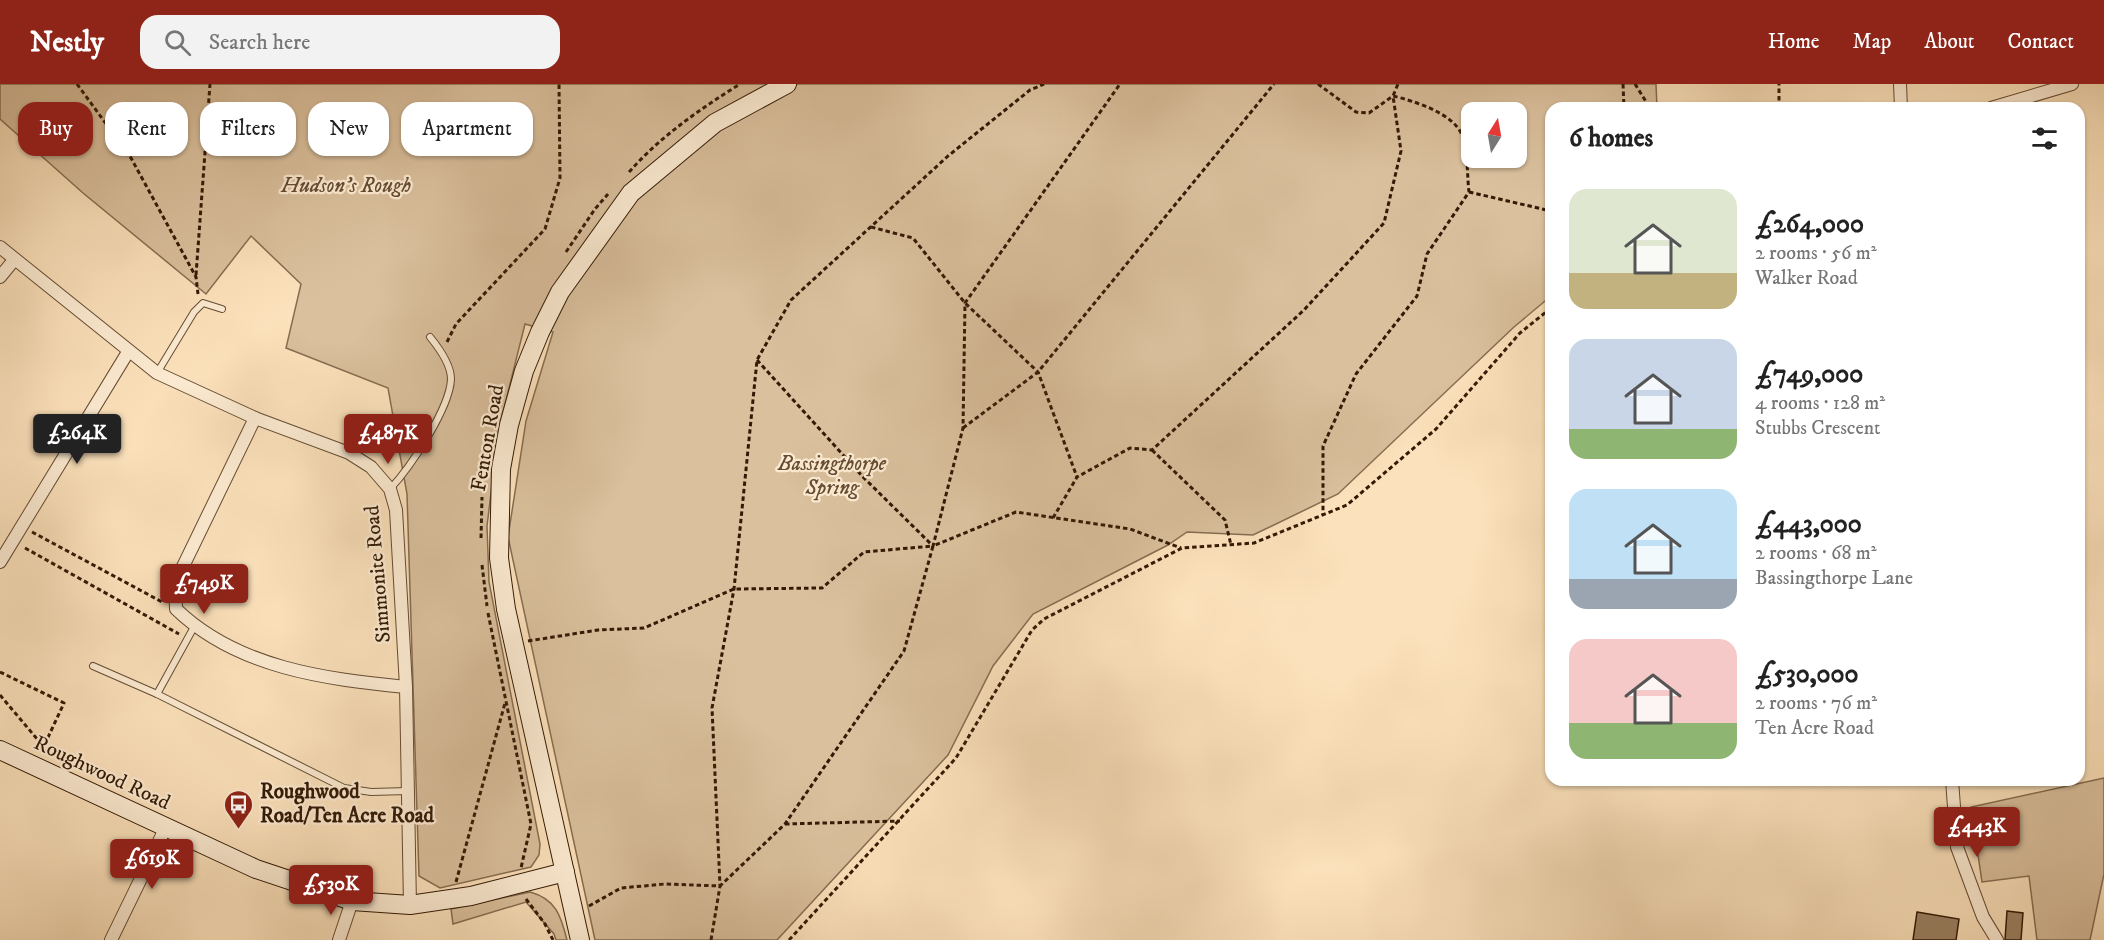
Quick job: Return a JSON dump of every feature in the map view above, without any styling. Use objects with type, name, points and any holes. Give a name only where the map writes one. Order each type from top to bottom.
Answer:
[{"type":"street","name":"Fenton Road","points":[[580,940],[506,609],[499,558],[501,469],[524,371],[560,292],[631,194],[715,123],[787,84]]},
{"type":"street","points":[[1900,84],[1901,102]]},
{"type":"street","points":[[2011,102],[2072,84]]},
{"type":"street","name":"Simmonite Road","points":[[0,247],[157,373],[255,418],[349,453],[371,467],[390,489],[396,510],[406,687],[410,905]]},
{"type":"street","points":[[0,277],[14,260]]},
{"type":"street","points":[[0,562],[7,544],[22,526],[128,352]]},
{"type":"street","points":[[255,418],[175,583],[176,609],[194,627],[237,652],[329,679],[406,687]]},
{"type":"street","name":"Roughwood Road","points":[[0,750],[256,869],[352,901],[410,905],[518,884],[565,872]]},
{"type":"street","points":[[1952,786],[1957,847],[1983,917],[1997,940]]},
{"type":"street","points":[[111,940],[166,827]]},
{"type":"street","points":[[339,940],[352,901]]},
{"type":"lane","points":[[157,373],[194,312],[203,303],[222,309]]},
{"type":"lane","points":[[390,489],[408,470],[445,404],[451,378],[442,352],[430,337]]},
{"type":"lane","points":[[157,694],[194,627]]},
{"type":"lane","points":[[93,666],[157,694],[344,788],[371,792],[408,790]]},
{"type":"path","points":[[77,84],[131,158],[196,277]]},
{"type":"path","points":[[203,303],[198,297],[196,277],[210,84]]},
{"type":"path","points":[[442,352],[456,324],[545,229],[560,178],[559,84]]},
{"type":"path","points":[[623,177],[645,154],[696,112],[740,84]]},
{"type":"path","points":[[711,940],[720,886],[712,708],[734,589],[757,360],[791,300],[948,156],[1030,90],[1044,84]]},
{"type":"path","points":[[574,914],[621,888],[665,884],[720,886],[785,824],[904,651],[963,428],[965,303],[1120,84]]},
{"type":"path","points":[[963,428],[1038,372],[1274,84]]},
{"type":"path","points":[[1318,84],[1356,112],[1368,113],[1393,96],[1419,102],[1442,114],[1462,134],[1469,192],[1427,254],[1417,296],[1356,374],[1323,446],[1323,515]]},
{"type":"path","points":[[1152,450],[1304,310],[1384,223],[1401,151],[1393,96],[1398,84]]},
{"type":"path","points":[[1623,84],[1624,102]]},
{"type":"path","points":[[1635,84],[1646,102]]},
{"type":"path","points":[[1779,84],[1779,102]]},
{"type":"path","points":[[1469,192],[1545,210]]},
{"type":"path","points":[[566,253],[595,209],[609,193]]},
{"type":"path","points":[[870,227],[913,238],[965,303],[1038,372],[1077,477]]},
{"type":"path","points":[[789,940],[901,821],[956,758],[1032,630],[1044,618],[1182,548],[1254,543],[1347,506],[1436,429],[1520,333],[1545,314]]},
{"type":"path","points":[[757,360],[864,478],[933,546]]},
{"type":"path","points":[[1053,518],[1077,477],[1130,448],[1152,450],[1225,520],[1231,545]]},
{"type":"path","points":[[481,542],[483,489]]},
{"type":"path","points":[[514,643],[598,630],[644,628],[734,589],[822,588],[864,552],[933,546],[1016,512],[1130,528],[1182,548]]},
{"type":"path","points":[[22,526],[176,609]]},
{"type":"path","points":[[7,544],[187,639]]},
{"type":"path","points":[[482,554],[482,576],[531,824],[518,884],[553,940]]},
{"type":"path","points":[[0,672],[64,703],[34,767]]},
{"type":"path","points":[[447,899],[457,880],[509,693]]},
{"type":"path","points":[[0,694],[44,746]]},
{"type":"path","points":[[785,824],[901,821]]},
{"type":"green space","points":[[0,84],[1656,84],[1657,102],[1545,102],[1545,301],[1514,327],[1338,494],[1253,535],[1187,532],[1168,545],[1033,614],[993,666],[948,755],[777,940],[595,940],[508,537],[526,421],[553,332],[525,324],[499,428],[487,526],[489,582],[540,844],[539,855],[531,867],[440,888],[419,876],[407,494],[388,388],[286,348],[301,284],[251,236],[206,294],[42,156],[93,156],[93,102],[18,102],[18,135],[0,119]]},
{"type":"green space","points":[[2104,778],[2104,874],[2090,940],[2037,940],[2029,876],[1982,882],[1971,807],[2067,786],[2085,786],[2085,782]]},
{"type":"green space","points":[[530,892],[552,904],[560,916],[567,940],[556,940],[554,934],[526,902],[453,924],[451,909]]},
{"type":"building","points":[[2007,911],[2023,913],[2021,940],[2005,940]]},
{"type":"building","points":[[1917,912],[1959,919],[1956,940],[1913,940]]},
{"type":"place","name":"Roughwood Road/Ten Acre Road","points":[[239,830]]},
{"type":"park label","name":"Hudson's Rough","points":[[346,186]]},
{"type":"park label","name":"Bassingthorpe Spring","points":[[832,476]]}]
